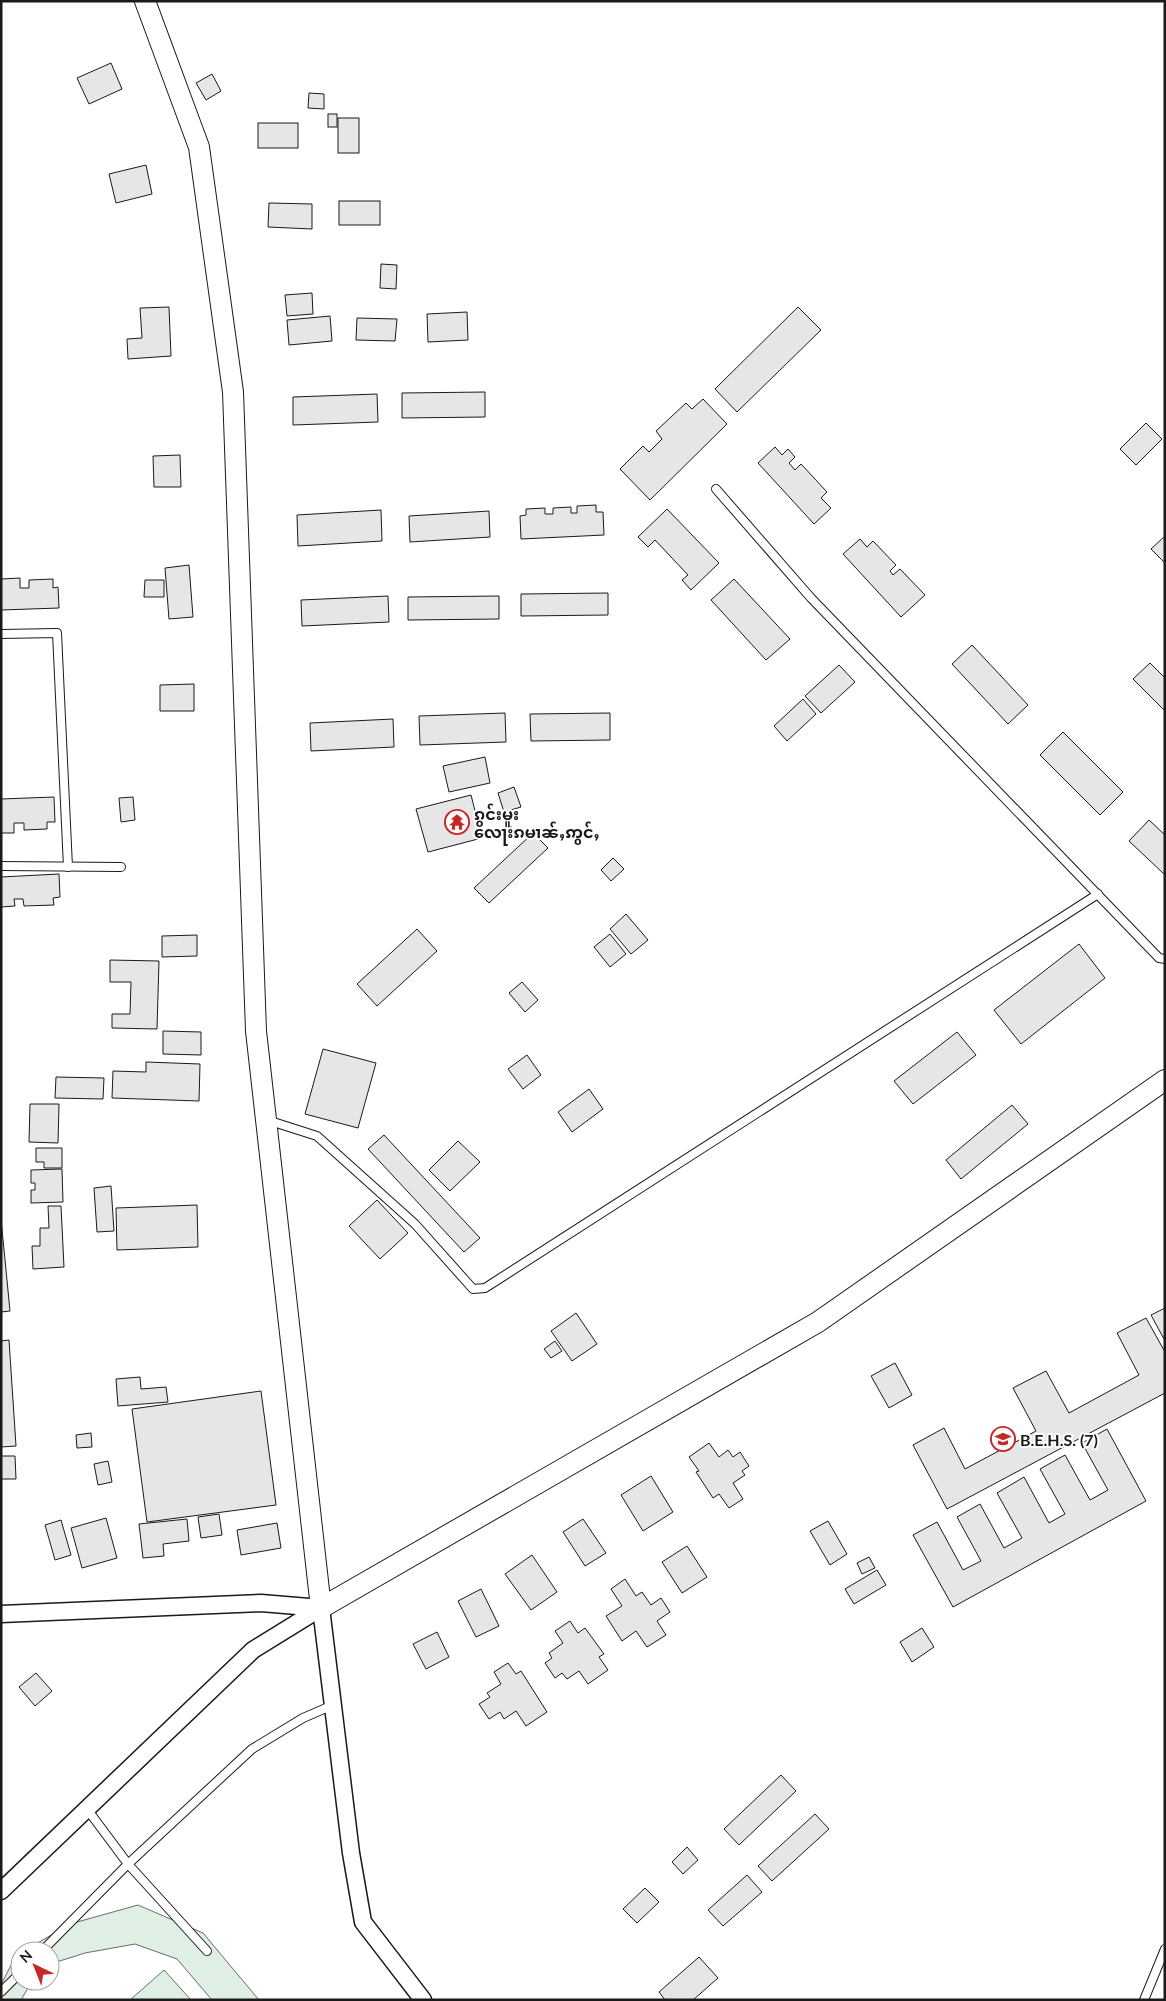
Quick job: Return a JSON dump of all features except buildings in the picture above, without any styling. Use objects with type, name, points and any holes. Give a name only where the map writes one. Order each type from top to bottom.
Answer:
[{"type":"street","points":[[145,1],[199,147],[233,392],[256,1031],[321,1608],[351,1853],[363,1922],[423,2000]]},
{"type":"street","points":[[1,1891],[253,1650],[321,1608],[818,1322],[1165,1080]]},
{"type":"street","points":[[1,1614],[261,1603],[321,1608]]},
{"type":"lane","points":[[716,489],[811,598],[1160,958],[1165,959]]},
{"type":"lane","points":[[1,634],[57,634],[68,867]]},
{"type":"lane","points":[[1,866],[121,867]]},
{"type":"lane","points":[[266,1120],[317,1136],[415,1224],[473,1289],[485,1288],[1098,894]]},
{"type":"lane","points":[[52,1941],[128,1864],[252,1749],[303,1718],[333,1706]]},
{"type":"lane","points":[[87,1809],[128,1864],[207,1951]]},
{"type":"lane","points":[[1144,2000],[1165,1949]]},
{"type":"lane","points":[[1,1992],[10,1983]]},
{"type":"green space","points":[[138,1905],[203,1933],[259,2000],[212,2000],[177,1959],[135,1944],[85,1953],[60,1961],[60,1941],[41,1941],[70,1924]]},
{"type":"green space","points":[[10,1967],[10,1991],[26,1991],[21,2000],[1,2000],[1,1985]]},
{"type":"green space","points":[[164,1970],[191,2000],[130,2000]]},
{"type":"place","name":"ၵွင်းမူး လေႃးၵမၢၼ်ႇဢွင်ႇ","points":[[457,822]]},
{"type":"place","name":"B.E.H.S. (7)","points":[[1003,1439]]}]
